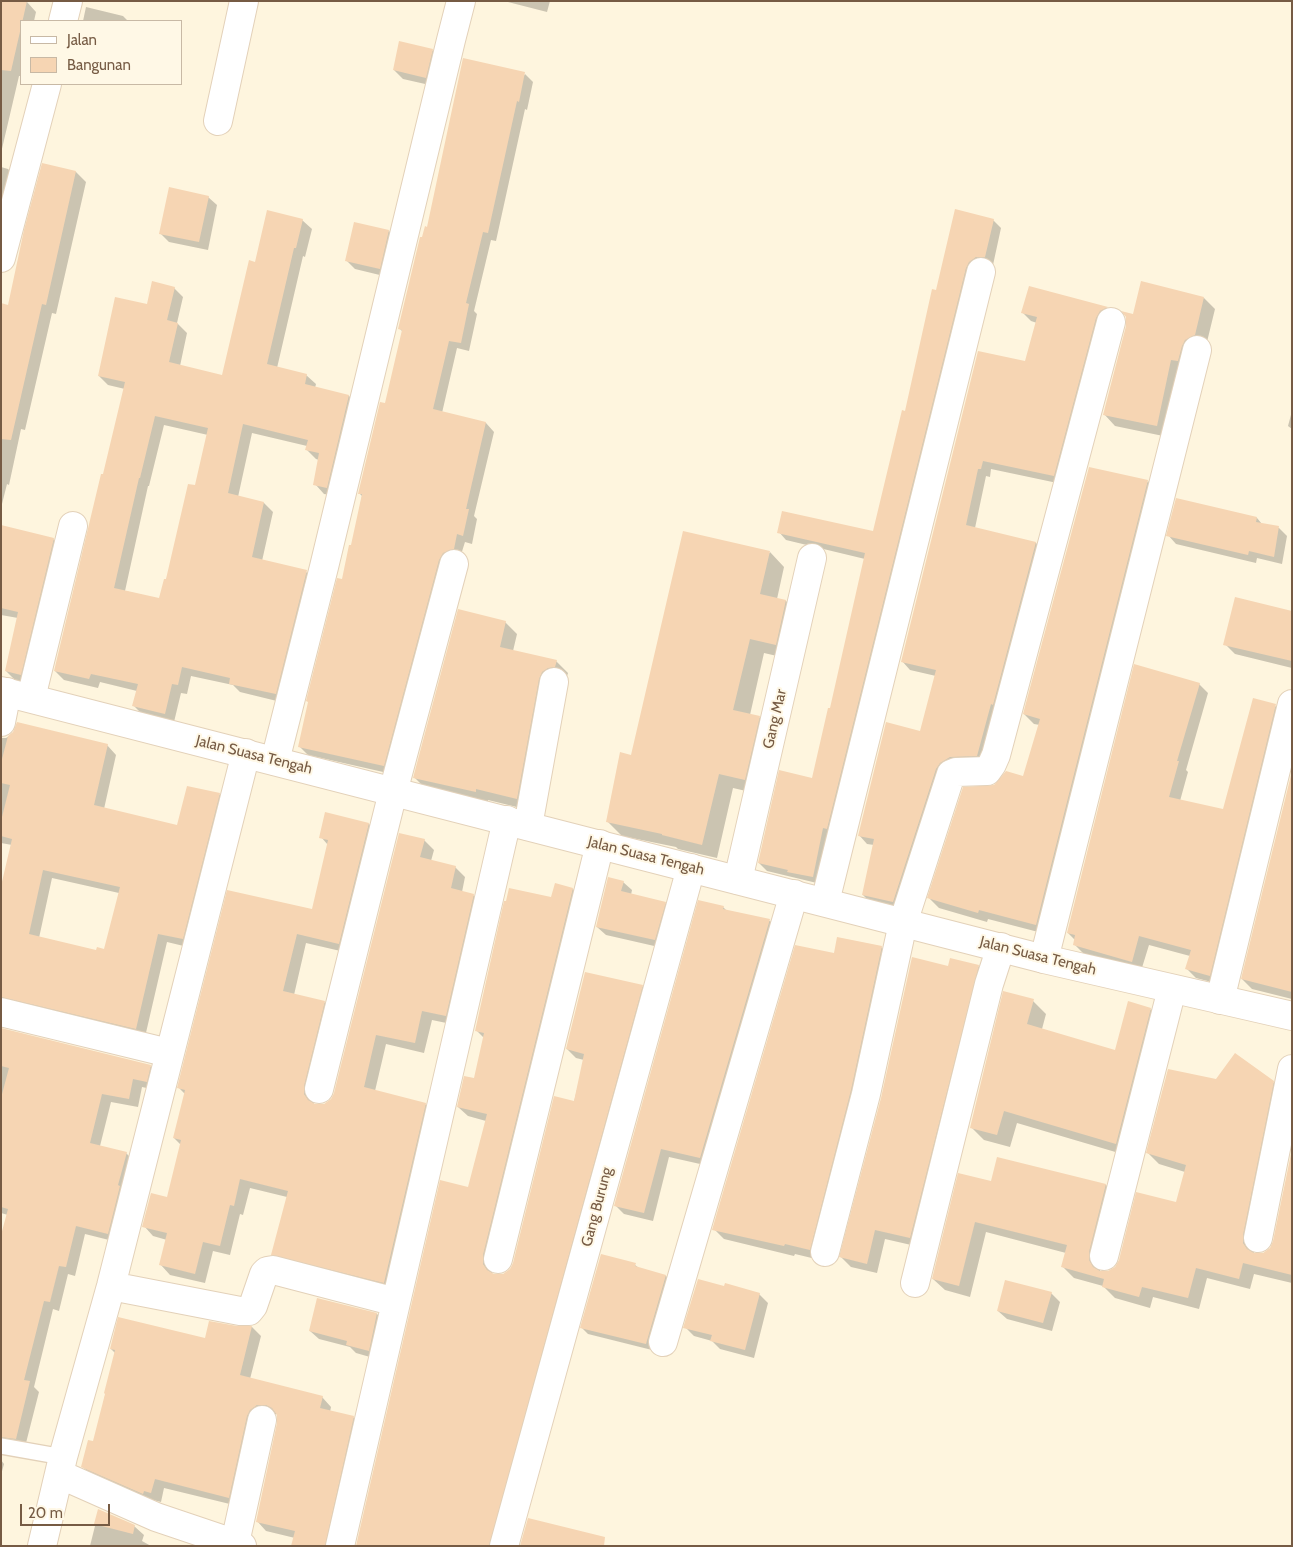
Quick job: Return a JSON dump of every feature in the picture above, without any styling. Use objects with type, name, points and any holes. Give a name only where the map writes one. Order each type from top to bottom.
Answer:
[{"type":"street","points":[[63,20],[68,1]]},
{"type":"street","points":[[218,121],[244,1]]},
{"type":"street","points":[[275,761],[461,1]]},
{"type":"street","points":[[1,258],[47,85]]},
{"type":"street","points":[[825,902],[981,272]]},
{"type":"street","points":[[825,1252],[866,1094],[903,922],[950,774],[987,770],[996,755],[1111,322]]},
{"type":"street","points":[[1044,958],[1197,350]]},
{"type":"street","points":[[1,722],[13,694],[73,526]]},
{"type":"street","name":"Gang Mar","points":[[738,880],[812,558]]},
{"type":"street","points":[[319,1089],[393,792],[454,564]]},
{"type":"street","points":[[340,1546],[396,1302],[554,682]]},
{"type":"street","name":"Jalan Suasa Tengah","points":[[13,694],[1001,948],[1292,1016]]},
{"type":"street","points":[[1220,1000],[1292,704]]},
{"type":"street","points":[[42,1546],[61,1466],[110,1286],[246,753]]},
{"type":"street","points":[[498,1259],[600,844]]},
{"type":"street","name":"Gang Burung","points":[[504,1546],[690,868]]},
{"type":"street","points":[[663,1342],[794,894]]},
{"type":"street","points":[[915,1284],[989,984],[1001,948]]},
{"type":"street","points":[[1104,1256],[1172,988]]},
{"type":"street","points":[[1,1012],[169,1053]]},
{"type":"street","points":[[1258,1238],[1292,1069]]},
{"type":"street","points":[[110,1286],[240,1311],[249,1311],[253,1306],[264,1274],[267,1271],[273,1270],[396,1302]]},
{"type":"street","points":[[61,1466],[156,1517],[238,1544],[262,1420]]},
{"type":"lane","points":[[1,1446],[61,1466]]},
{"type":"building","points":[[1,1],[27,1],[23,20],[20,20],[20,32],[11,71],[1,70]]},
{"type":"building","points":[[399,41],[433,49],[426,78],[393,70]]},
{"type":"building","points":[[463,58],[525,72],[488,233],[483,232],[466,303],[469,304],[461,343],[449,341],[433,409],[486,422],[466,509],[469,509],[463,536],[457,534],[454,549],[443,553],[439,560],[384,766],[298,747],[308,702],[306,701],[337,578],[342,579],[349,545],[351,545],[362,494],[358,494],[380,402],[385,403],[402,330],[398,329],[420,237],[422,237],[425,226],[427,227]]},
{"type":"building","points":[[42,163],[76,171],[46,305],[42,304],[11,440],[1,439],[1,303],[8,305],[24,230]]},
{"type":"building","points":[[169,187],[209,196],[199,242],[159,234]]},
{"type":"building","points":[[955,209],[994,219],[985,257],[976,257],[969,262],[966,268],[827,829],[823,828],[813,877],[787,872],[788,870],[758,863],[779,770],[812,778],[865,553],[777,533],[782,511],[873,531],[902,410],[905,411],[932,289],[936,290]]},
{"type":"building","points":[[267,210],[303,219],[296,248],[294,248],[267,364],[307,374],[305,384],[349,395],[327,488],[313,485],[319,453],[305,450],[308,440],[243,424],[228,493],[264,502],[252,557],[307,570],[276,694],[229,684],[230,678],[182,667],[178,685],[172,684],[165,714],[132,706],[138,684],[91,674],[89,679],[54,671],[125,382],[98,376],[115,297],[147,304],[152,281],[175,287],[167,320],[178,323],[169,362],[222,375],[249,260],[255,262]],"holes":[[[155,416],[208,428],[195,485],[188,484],[166,579],[164,579],[159,598],[114,588]]]},
{"type":"building","points":[[354,222],[389,230],[380,269],[345,261]]},
{"type":"building","points":[[1141,281],[1204,297],[1195,335],[1185,340],[1178,361],[1171,360],[1157,426],[1103,415],[1126,326],[1126,317],[1121,311],[1133,314]]},
{"type":"building","points":[[1029,286],[1108,307],[1100,311],[1096,318],[1054,476],[983,461],[981,469],[978,469],[966,525],[1036,542],[993,705],[991,704],[977,756],[950,757],[940,763],[936,769],[893,902],[862,895],[874,839],[858,836],[886,722],[920,731],[936,670],[901,662],[978,351],[1025,361],[1037,317],[1021,313]]},
{"type":"building","points":[[1089,467],[1148,480],[1036,925],[979,910],[978,913],[927,898],[963,787],[994,785],[1006,771],[1023,776],[1040,719],[1023,714]]},
{"type":"building","points":[[1176,498],[1257,517],[1256,522],[1279,526],[1274,557],[1249,551],[1248,555],[1166,536]]},
{"type":"building","points":[[1,525],[54,538],[21,675],[5,671],[18,612],[1,608]]},
{"type":"building","points":[[683,531],[770,551],[760,594],[786,600],[776,645],[750,639],[733,710],[760,716],[745,780],[719,774],[702,845],[606,822],[620,752],[631,755]]},
{"type":"building","points":[[1235,597],[1292,611],[1292,661],[1223,645]]},
{"type":"building","points":[[458,609],[506,621],[500,647],[557,660],[555,667],[548,668],[542,672],[539,679],[517,799],[476,789],[476,792],[413,778]]},
{"type":"building","points":[[1134,664],[1200,683],[1177,761],[1179,761],[1169,797],[1223,809],[1253,698],[1276,704],[1210,976],[1185,969],[1191,950],[1139,936],[1132,962],[1073,945],[1075,935],[1067,933]]},
{"type":"building","points":[[17,722],[108,744],[94,805],[177,825],[187,786],[220,793],[183,939],[158,934],[136,1029],[1,997],[1,886],[12,839],[1,836],[1,821],[10,785],[1,783],[1,763],[8,736],[13,732]],"holes":[[[43,870],[120,887],[104,949],[97,947],[96,950],[29,934]]]},
{"type":"building","points":[[1292,771],[1292,992],[1241,979]]},
{"type":"building","points":[[325,812],[369,823],[339,944],[297,934],[283,991],[325,1001],[304,1086],[304,1094],[308,1100],[315,1104],[324,1104],[331,1099],[334,1093],[399,833],[425,839],[420,857],[456,866],[451,888],[474,894],[446,1016],[422,1011],[415,1043],[376,1035],[364,1087],[426,1103],[384,1283],[271,1255],[288,1191],[240,1179],[234,1206],[230,1205],[220,1246],[203,1242],[195,1274],[159,1265],[167,1233],[142,1227],[151,1193],[167,1197],[181,1140],[173,1138],[185,1090],[177,1088],[227,890],[312,909],[328,840],[319,838]]},
{"type":"building","points":[[608,877],[624,881],[621,891],[666,902],[655,940],[596,927]]},
{"type":"building","points":[[555,883],[573,888],[483,1255],[483,1264],[487,1270],[494,1274],[503,1274],[510,1269],[513,1263],[554,1096],[574,1101],[584,1054],[566,1049],[585,972],[643,985],[489,1546],[356,1546],[440,1180],[468,1187],[487,1114],[457,1107],[464,1076],[474,1078],[484,1033],[475,1031],[504,901],[506,901],[509,888],[551,897]]},
{"type":"building","points":[[698,900],[724,906],[723,909],[770,919],[700,1158],[661,1149],[644,1213],[614,1206]]},
{"type":"building","points":[[837,937],[882,946],[851,1090],[810,1250],[712,1230],[795,945],[834,953]]},
{"type":"building","points":[[912,957],[948,966],[950,958],[979,965],[910,1238],[875,1230],[867,1264],[839,1257],[881,1098]]},
{"type":"building","points":[[1003,991],[1034,999],[1027,1024],[1115,1050],[1128,1001],[1151,1008],[1116,1144],[1004,1111],[997,1135],[970,1128]]},
{"type":"building","points":[[1,1028],[151,1065],[147,1082],[133,1079],[129,1099],[102,1094],[90,1143],[127,1152],[118,1185],[120,1186],[108,1234],[76,1226],[66,1267],[59,1266],[50,1302],[44,1301],[24,1380],[30,1381],[16,1439],[1,1437],[1,1235],[8,1209],[1,1207],[1,1098],[9,1068],[1,1066]]},
{"type":"building","points":[[1235,1053],[1274,1081],[1243,1235],[1243,1243],[1247,1249],[1254,1253],[1263,1253],[1270,1248],[1292,1149],[1292,1275],[1243,1263],[1239,1279],[1196,1268],[1188,1298],[1142,1287],[1139,1297],[1102,1287],[1104,1279],[1061,1267],[1067,1245],[975,1222],[959,1286],[932,1279],[958,1173],[991,1181],[997,1157],[1106,1184],[1089,1252],[1089,1260],[1093,1267],[1100,1271],[1108,1271],[1115,1267],[1119,1260],[1136,1192],[1176,1202],[1186,1165],[1146,1153],[1168,1069],[1216,1079]]},
{"type":"building","points":[[601,1254],[636,1263],[635,1266],[666,1275],[646,1344],[580,1328]]},
{"type":"building","points":[[698,1279],[724,1286],[725,1283],[760,1293],[745,1350],[710,1341],[712,1335],[683,1328]]},
{"type":"building","points":[[1005,1280],[1052,1292],[1043,1323],[997,1311]]},
{"type":"building","points":[[317,1298],[377,1313],[369,1351],[346,1345],[347,1341],[309,1331]]},
{"type":"building","points":[[118,1317],[205,1338],[209,1321],[237,1326],[252,1326],[240,1375],[323,1396],[320,1408],[354,1416],[325,1546],[291,1546],[295,1531],[256,1522],[277,1423],[277,1415],[272,1408],[266,1405],[257,1405],[250,1410],[247,1416],[229,1498],[155,1479],[151,1493],[144,1491],[143,1494],[81,1467],[88,1440],[93,1441],[105,1394],[115,1350],[110,1349]]},
{"type":"building","points":[[98,1509],[135,1525],[133,1534],[94,1524]]},
{"type":"building","points":[[528,1518],[605,1537],[604,1546],[520,1546]]}]
